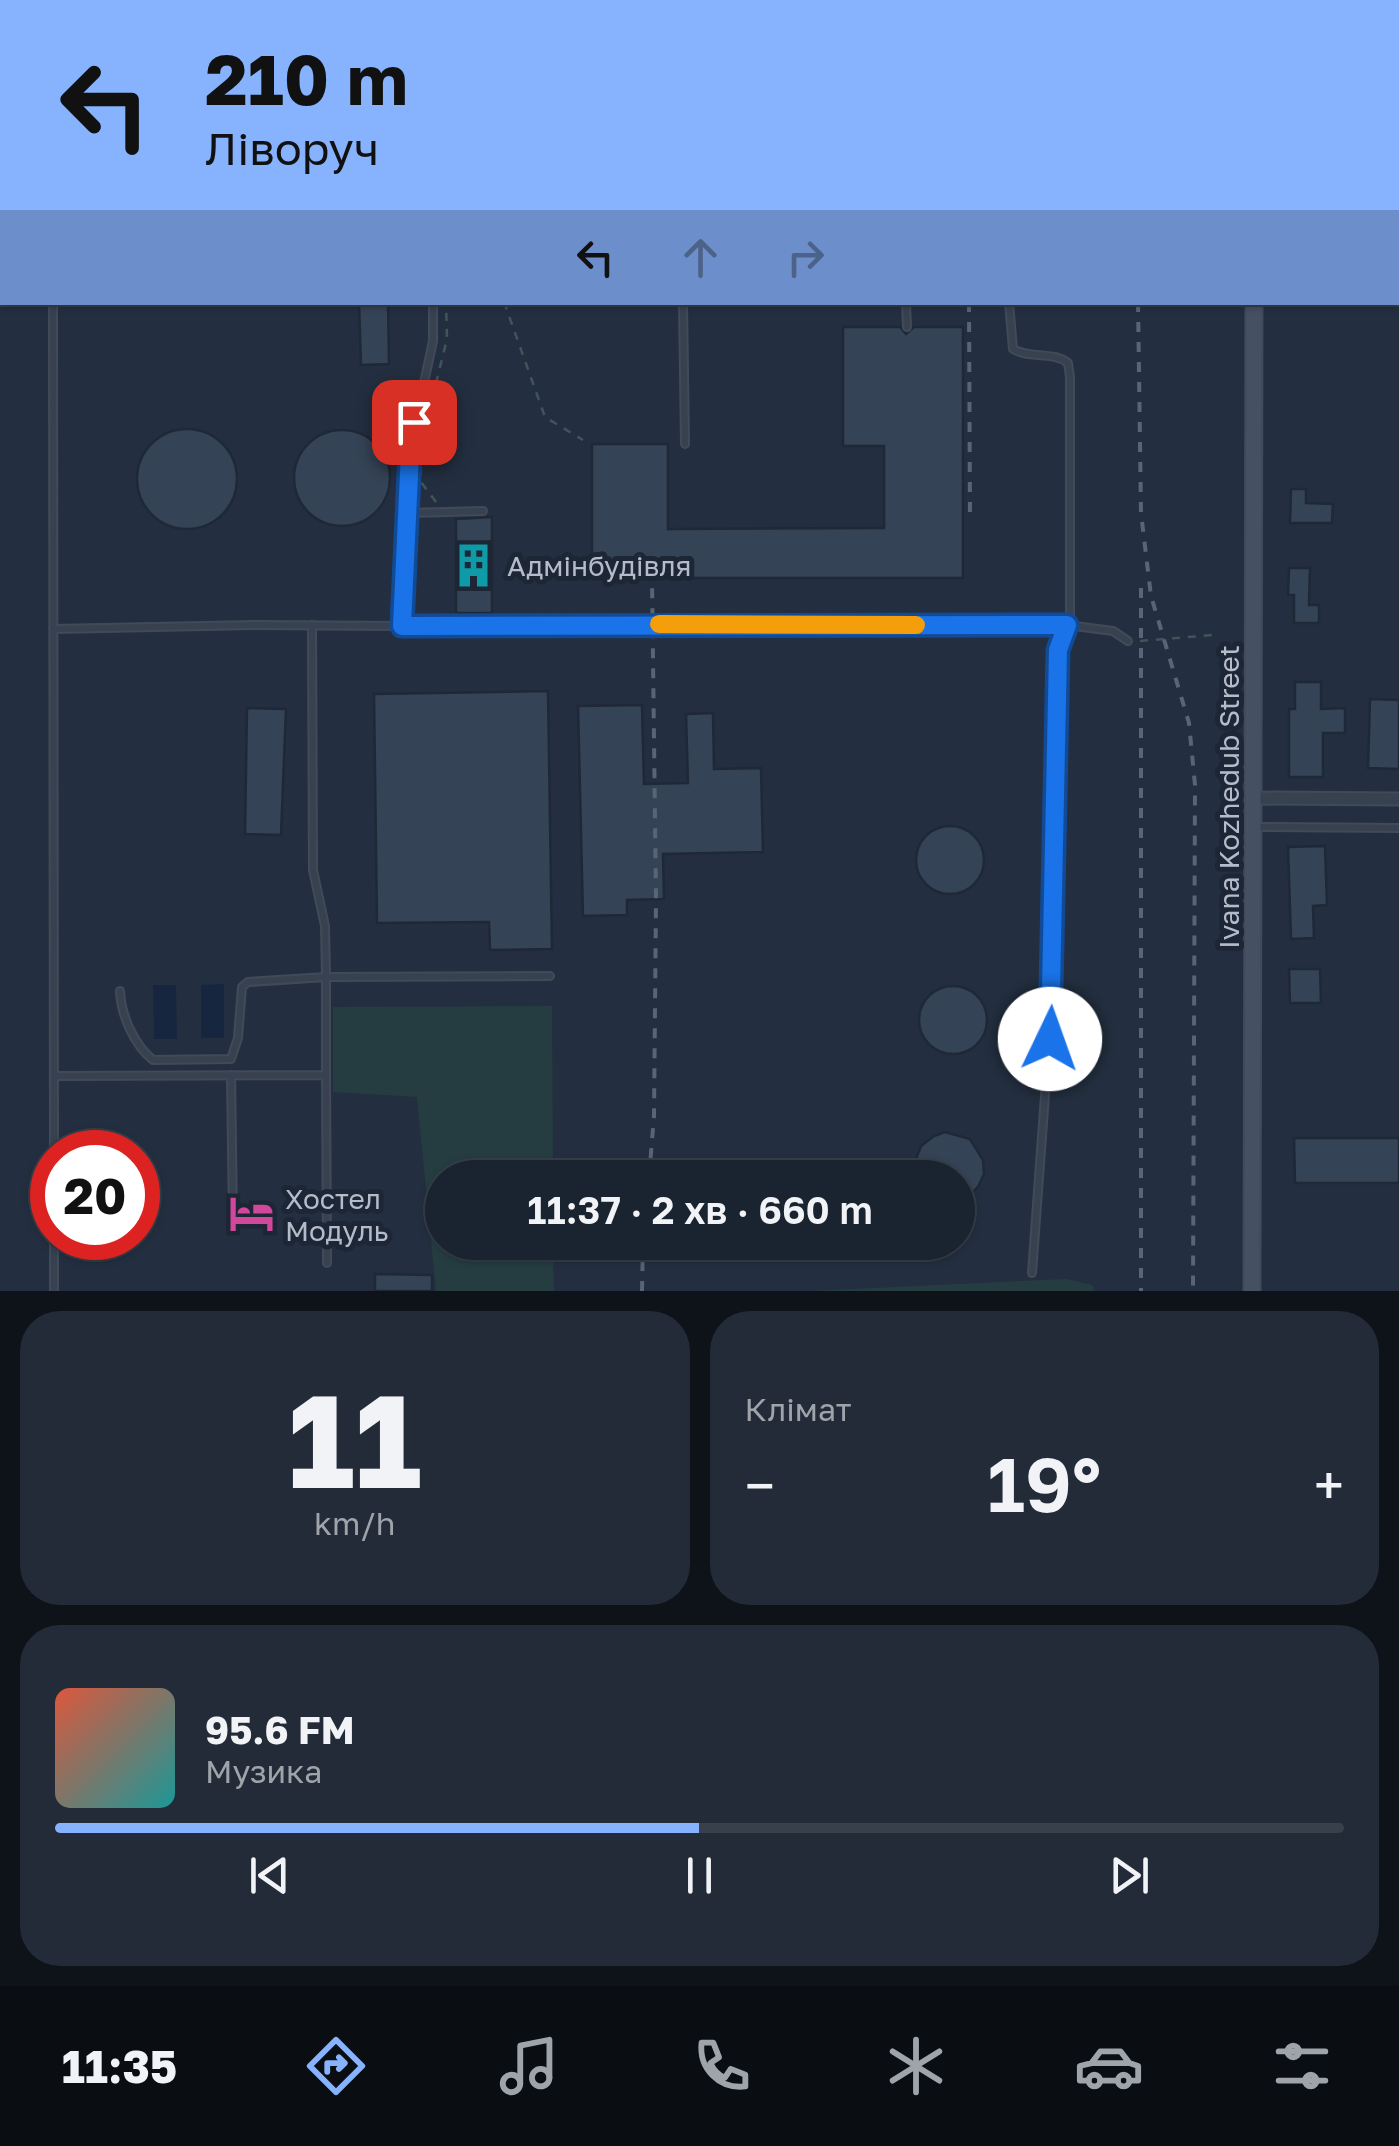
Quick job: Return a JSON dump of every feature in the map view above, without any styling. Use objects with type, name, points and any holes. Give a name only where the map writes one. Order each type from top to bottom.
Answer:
[{"type":"street","name":"Ivana Kozhedub Street","points":[[1252,1291],[1254,305]]},
{"type":"street","points":[[1252,798],[1399,799]]},
{"type":"lane","points":[[53,305],[54,1130]]},
{"type":"lane","points":[[402,626],[410,452],[434,341],[433,305]]},
{"type":"lane","points":[[683,305],[685,444]]},
{"type":"lane","points":[[906,305],[907,327]]},
{"type":"lane","points":[[1009,305],[1013,349],[1021,354],[1062,358],[1068,363],[1072,529],[1070,616],[1058,650],[1054,959],[1032,1272]]},
{"type":"lane","points":[[408,513],[482,511]]},
{"type":"lane","points":[[312,625],[312,870],[322,906],[326,977],[327,1263]]},
{"type":"lane","points":[[54,629],[1067,625],[1113,632],[1128,641]]},
{"type":"lane","points":[[1252,826],[1399,828]]},
{"type":"lane","points":[[120,990],[120,1005],[130,1028],[153,1060],[231,1059],[238,1038],[242,987],[248,982],[326,977],[550,976]]},
{"type":"lane","points":[[54,1076],[326,1075]]},
{"type":"lane","points":[[231,1076],[233,1220]]},
{"type":"lane","points":[[54,1260],[54,1291]]},
{"type":"path","points":[[430,406],[447,339],[446,305]]},
{"type":"path","points":[[505,305],[545,417],[582,440]]},
{"type":"path","points":[[422,439],[421,482],[446,512]]},
{"type":"path","points":[[1128,641],[1212,634]]},
{"type":"green space","points":[[552,1006],[553,1160],[425,1160],[425,1179],[417,1097],[333,1092],[333,1007]]},
{"type":"green space","points":[[433,1260],[553,1260],[554,1291],[436,1291]]},
{"type":"green space","points":[[1066,1279],[1092,1285],[1095,1291],[811,1291]]},
{"type":"water","points":[[224,984],[224,1038],[201,1038],[201,985]]},
{"type":"water","points":[[153,985],[176,985],[177,1039],[154,1039]]},
{"type":"building","points":[[359,305],[388,305],[389,364],[361,365]]},
{"type":"building","points":[[843,327],[900,327],[906,334],[914,327],[963,327],[963,578],[592,578],[592,444],[668,444],[668,529],[884,528],[884,446],[843,446]]},
{"type":"building","points":[[187,429],[206,433],[222,444],[233,460],[237,479],[233,498],[222,514],[206,525],[187,529],[168,525],[152,514],[141,498],[137,479],[141,460],[152,444],[168,433]]},
{"type":"building","points":[[333,430],[351,430],[369,438],[382,451],[390,478],[387,497],[369,518],[351,526],[333,526],[315,518],[302,505],[294,487],[294,469],[302,451],[315,438]]},
{"type":"building","points":[[1291,489],[1306,489],[1306,503],[1333,504],[1332,523],[1290,523]]},
{"type":"building","name":"Адмінбудівля","points":[[492,517],[492,613],[456,613],[456,519]]},
{"type":"building","points":[[1289,568],[1310,568],[1309,605],[1319,605],[1319,623],[1294,623],[1294,595],[1288,595]]},
{"type":"building","points":[[1295,682],[1321,682],[1321,709],[1345,708],[1345,733],[1323,733],[1323,777],[1289,777],[1289,709],[1295,709]]},
{"type":"building","points":[[548,691],[552,949],[490,950],[489,922],[377,923],[374,694]]},
{"type":"building","points":[[1370,699],[1399,700],[1399,769],[1368,768]]},
{"type":"building","points":[[642,705],[644,784],[688,783],[686,714],[713,713],[714,769],[761,768],[763,852],[663,854],[664,899],[627,900],[627,915],[583,916],[578,706]]},
{"type":"building","points":[[247,708],[286,709],[281,835],[245,834]]},
{"type":"building","points":[[950,826],[974,836],[984,860],[974,884],[950,894],[926,884],[916,860],[926,836]]},
{"type":"building","points":[[1325,846],[1327,905],[1313,906],[1314,938],[1291,939],[1288,847]]},
{"type":"building","points":[[1289,969],[1320,969],[1321,1003],[1290,1003]]},
{"type":"building","points":[[953,986],[977,996],[987,1020],[977,1044],[953,1054],[929,1044],[919,1020],[929,996]]},
{"type":"building","points":[[945,1132],[970,1139],[983,1160],[984,1174],[975,1190],[975,1160],[916,1160],[921,1146]]},
{"type":"building","points":[[1294,1138],[1399,1138],[1399,1183],[1295,1183]]},
{"type":"building","points":[[375,1274],[432,1275],[432,1291],[375,1291]]},
{"type":"railway","points":[[969,305],[970,522]]},
{"type":"railway","points":[[1138,305],[1141,513],[1151,596],[1189,723],[1195,785],[1193,1291]]},
{"type":"railway","points":[[650,1160],[656,900],[652,578]]},
{"type":"railway","points":[[1141,588],[1141,1291]]},
{"type":"railway","points":[[642,1291],[643,1260]]},
{"type":"slow traffic","points":[[659,624],[916,625]]},
{"type":"place","name":"Адмінбудівля","points":[[474,565]]},
{"type":"place","name":"Хостел Модуль","points":[[252,1214]]},
{"type":"route","points":[[414,422],[402,626],[1067,625],[1058,650],[1050,1039]]}]
